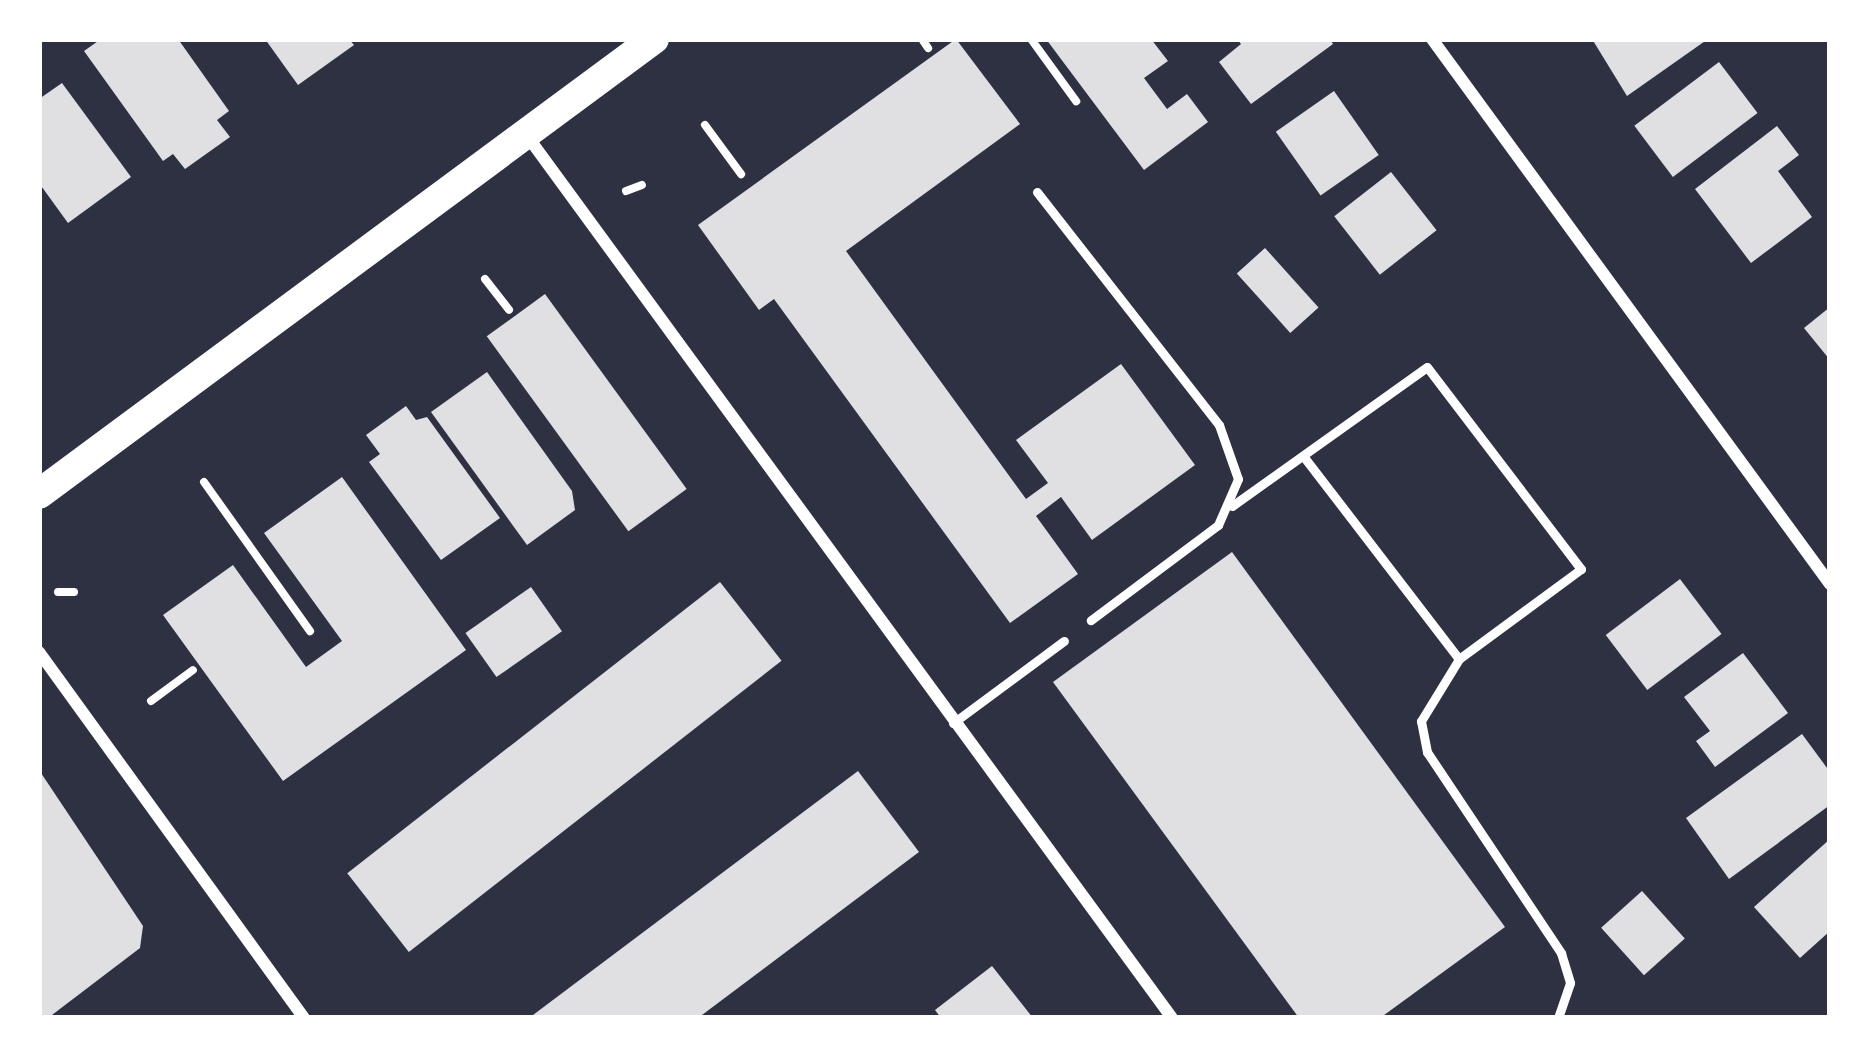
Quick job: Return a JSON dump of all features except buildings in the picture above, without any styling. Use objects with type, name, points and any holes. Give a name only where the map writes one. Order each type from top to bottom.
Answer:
[{"type":"main road","points":[[39,494],[654,39]]},
{"type":"street","points":[[1432,39],[1830,584]]},
{"type":"street","points":[[524,131],[1172,1018]]},
{"type":"street","points":[[39,652],[304,1018]]},
{"type":"lane","points":[[1037,192],[1219,424],[1238,479],[1232,506]]},
{"type":"lane","points":[[1091,620],[1232,506],[1427,367],[1581,569],[1459,659],[1421,721],[1426,752],[1561,953],[1570,983],[1558,1018]]},
{"type":"lane","points":[[1303,456],[1459,659]]},
{"type":"lane","points":[[953,723],[1064,640]]},
{"type":"path","points":[[1031,39],[1076,100]]},
{"type":"path","points":[[705,125],[741,174]]},
{"type":"path","points":[[626,191],[642,184]]},
{"type":"path","points":[[485,279],[508,310]]},
{"type":"path","points":[[204,482],[310,631]]},
{"type":"path","points":[[58,592],[74,592]]},
{"type":"path","points":[[151,701],[193,670]]}]
